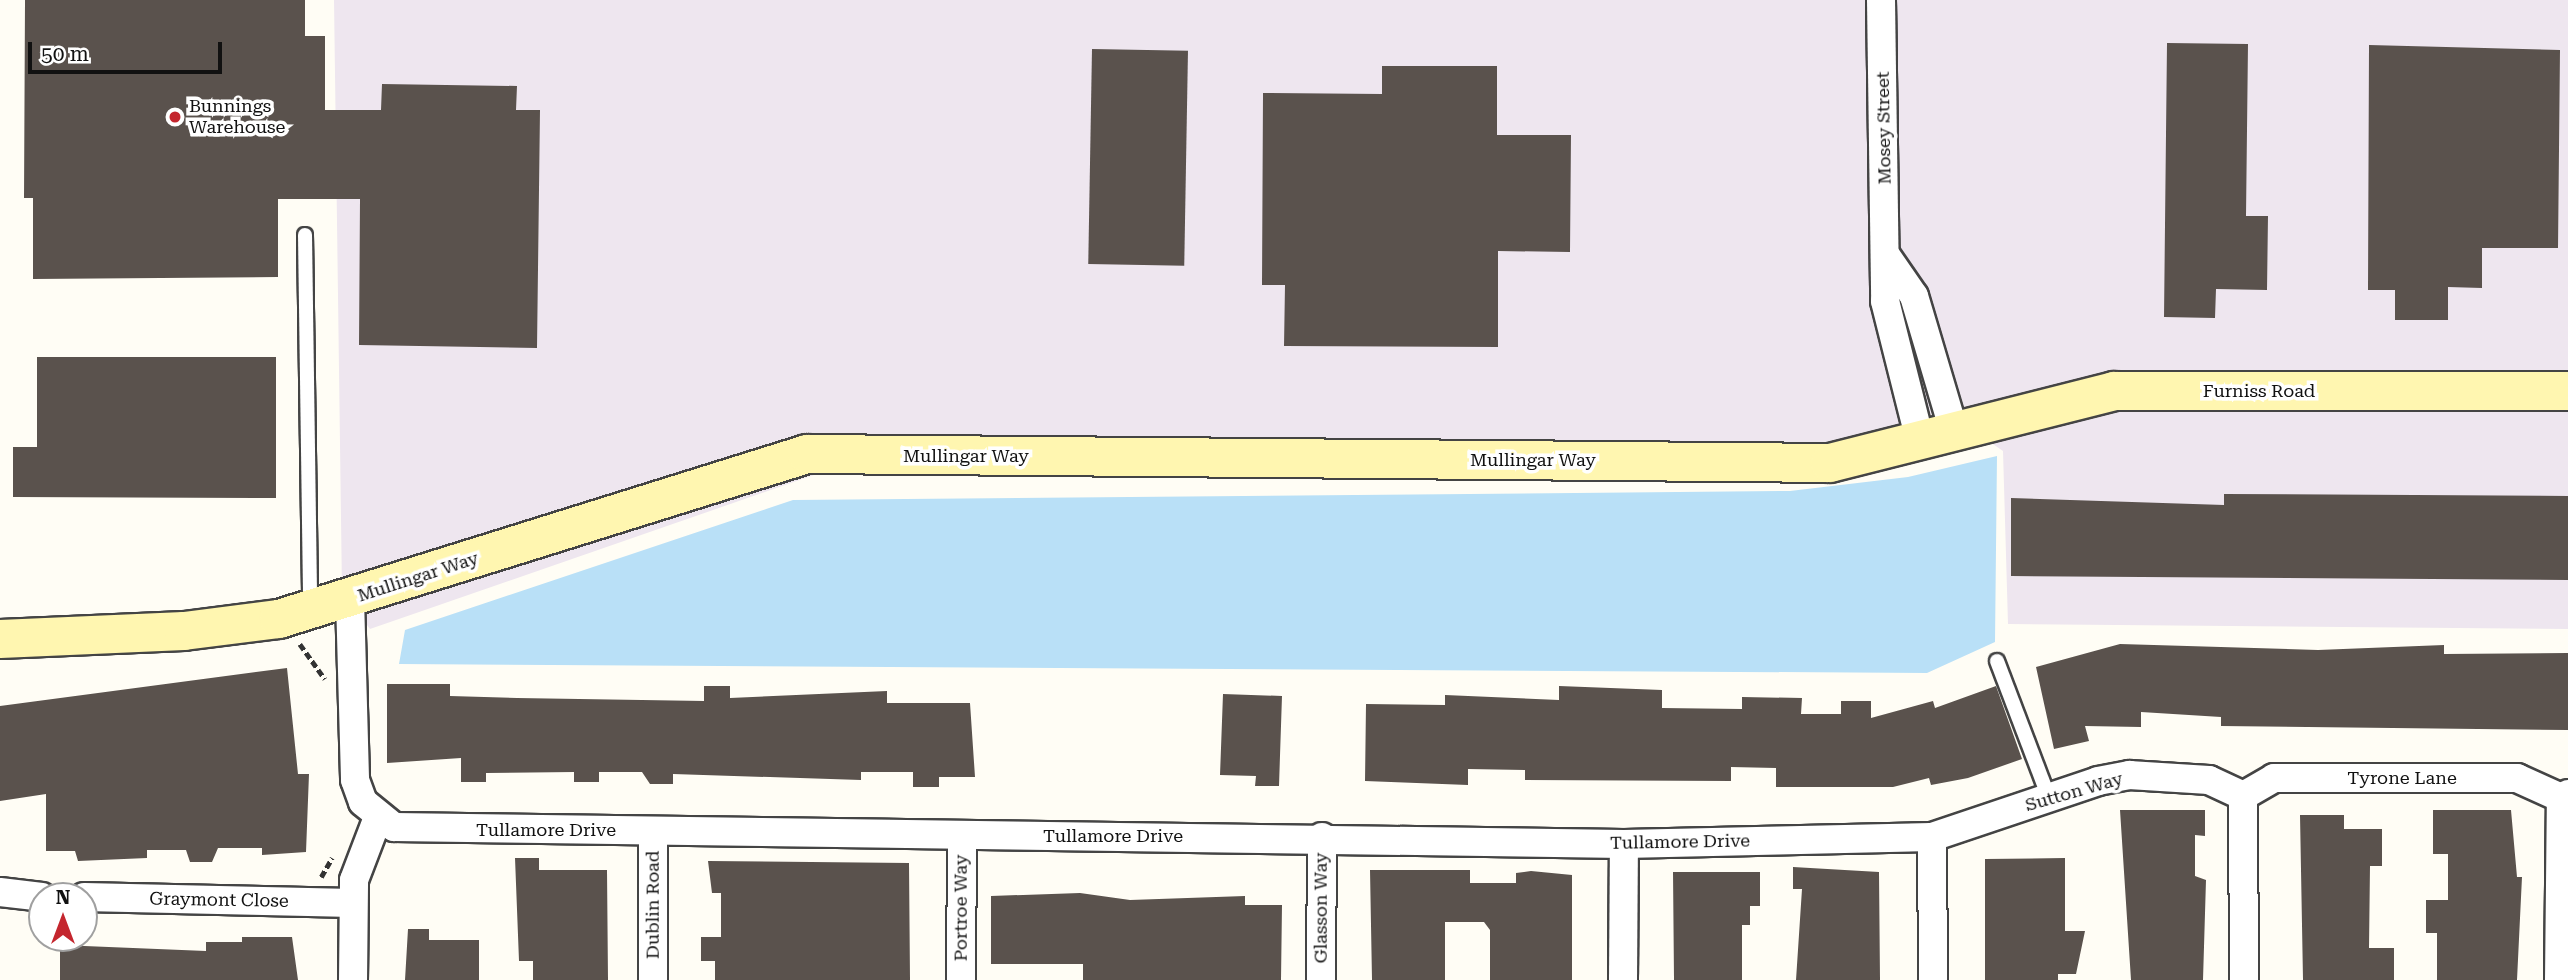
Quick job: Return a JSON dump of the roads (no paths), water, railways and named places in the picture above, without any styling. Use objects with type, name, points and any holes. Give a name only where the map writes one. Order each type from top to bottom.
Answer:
[{"type":"street","name":"Mosey Street","points":[[1881,0],[1887,257],[1914,296],[1937,435]]},
{"type":"street","name":"Furniss Road","points":[[1937,435],[2114,391],[2568,391]]},
{"type":"street","name":"Mullingar Way","points":[[0,639],[301,625],[350,599],[807,454],[1830,463],[1937,435]]},
{"type":"street","points":[[350,599],[355,780],[378,817],[360,861],[353,904],[353,980]]},
{"type":"street","name":"Sutton Way","points":[[1933,837],[2049,798],[2129,775],[2209,780],[2243,796]]},
{"type":"street","name":"Tyrone Lane","points":[[2243,796],[2274,778],[2517,778],[2565,796]]},
{"type":"street","points":[[2243,796],[2244,980]]},
{"type":"street","points":[[2559,980],[2565,796]]},
{"type":"street","name":"Tullamore Drive","points":[[378,817],[412,829],[1322,837],[1624,844],[1933,837]]},
{"type":"street","name":"Dublin Road","points":[[653,831],[653,980]]},
{"type":"street","name":"Portroe Way","points":[[961,980],[962,835]]},
{"type":"street","name":"Glasson Way","points":[[1321,980],[1322,837]]},
{"type":"street","points":[[1933,837],[1933,980]]},
{"type":"street","points":[[1623,980],[1624,844]]},
{"type":"street","points":[[0,892],[28,895]]},
{"type":"street","name":"Graymont Close","points":[[98,897],[353,904]]},
{"type":"lane","points":[[301,625],[304,235]]},
{"type":"lane","points":[[1997,661],[2049,798]]},
{"type":"water","points":[[1997,456],[1995,642],[1927,673],[399,664],[405,630],[793,500],[1790,491],[1908,477]]},
{"type":"place","name":"Bunnings Warehouse","points":[[175,117]]}]
